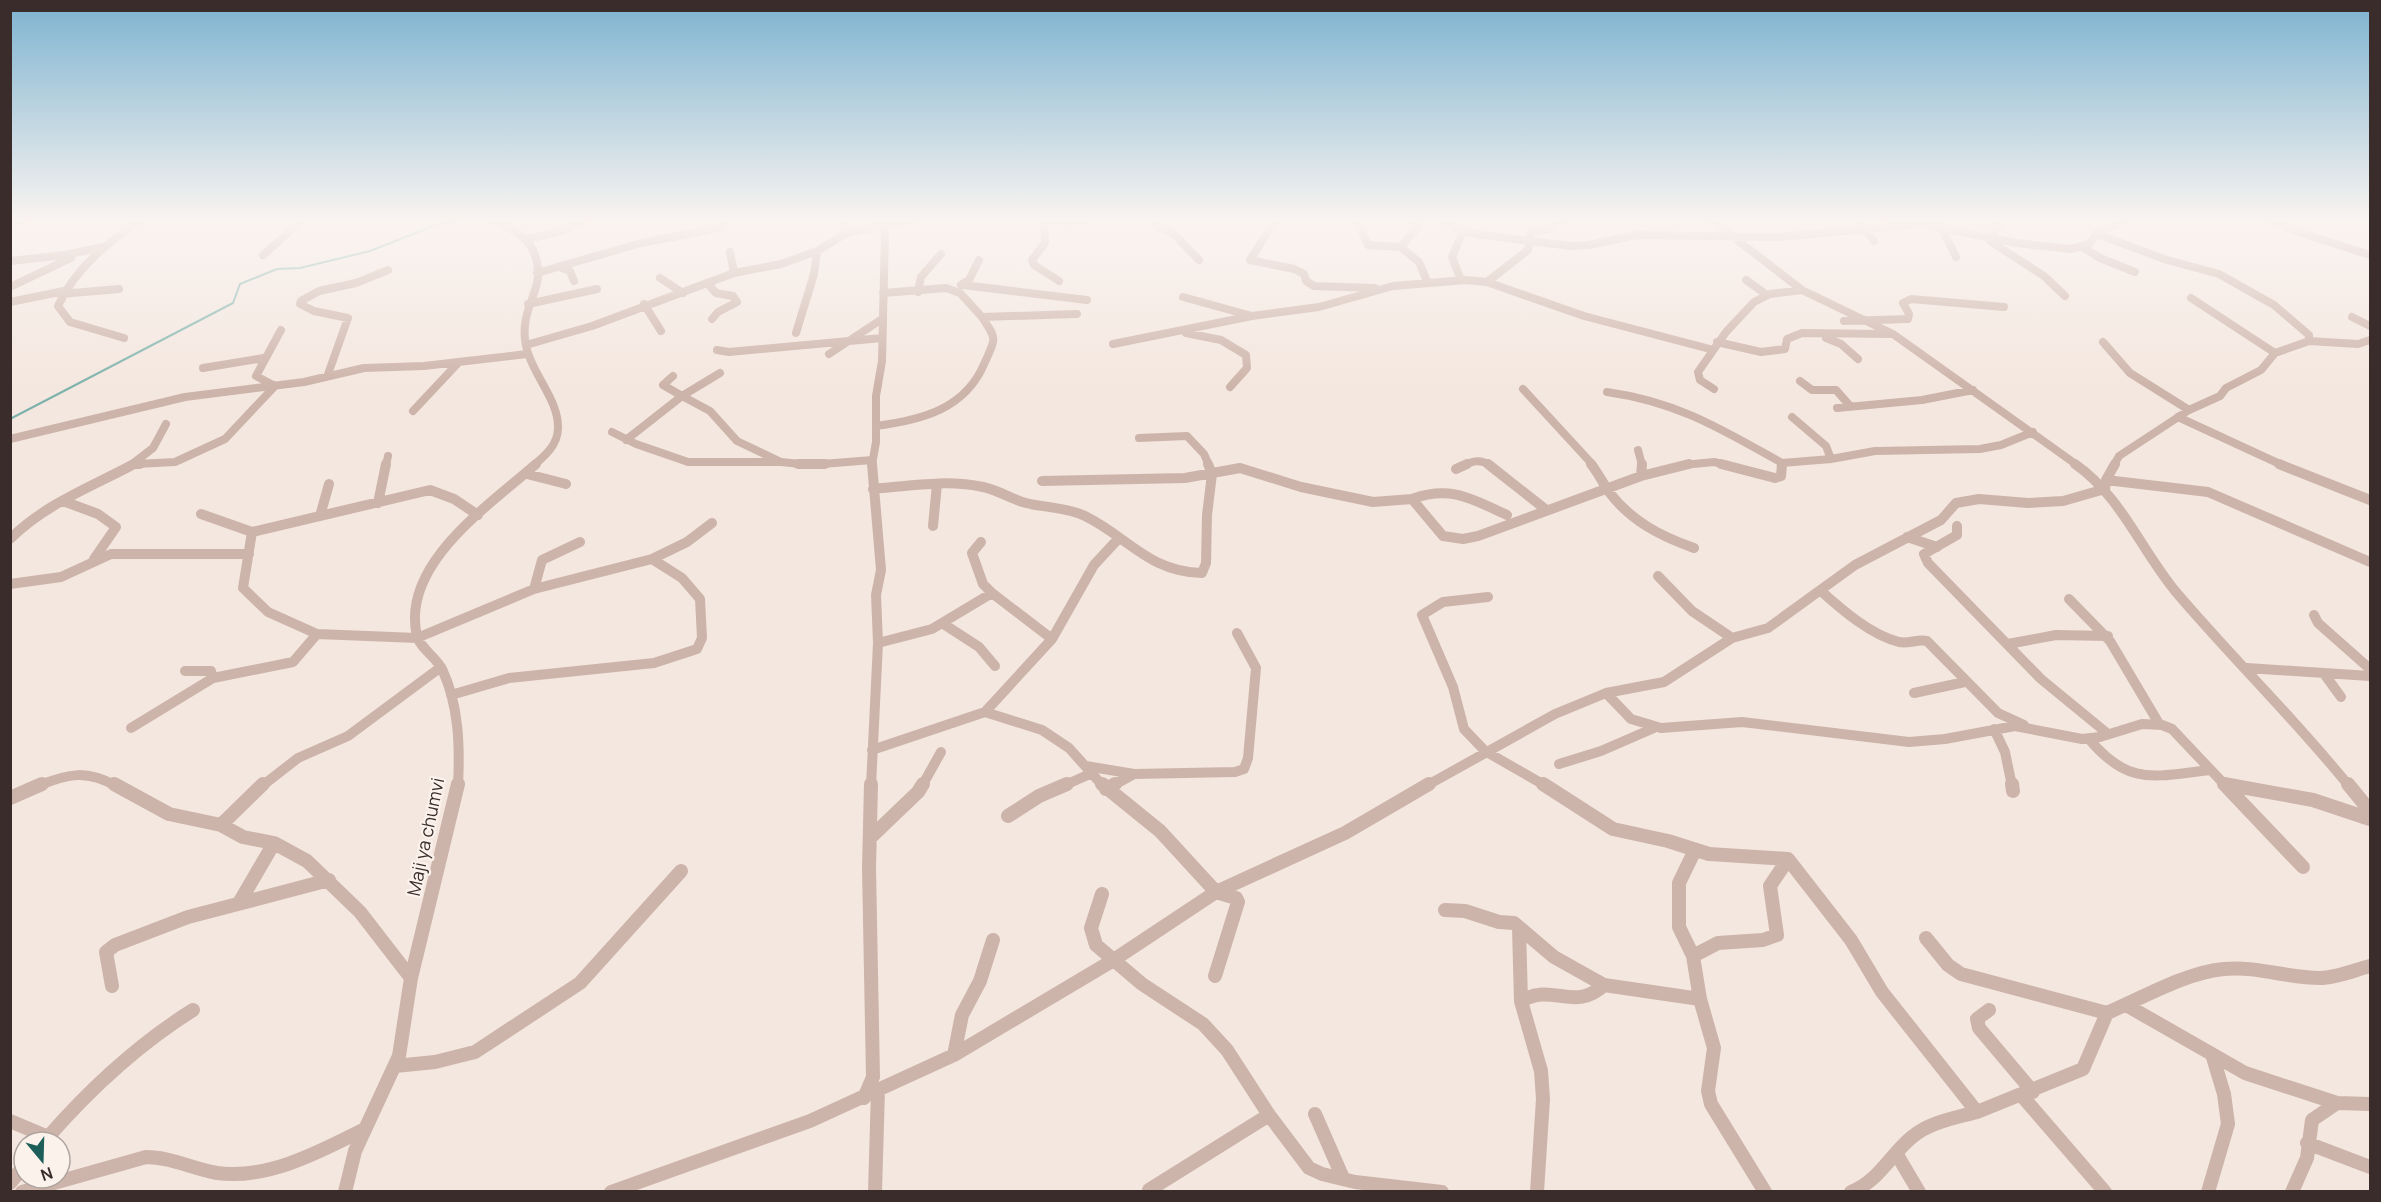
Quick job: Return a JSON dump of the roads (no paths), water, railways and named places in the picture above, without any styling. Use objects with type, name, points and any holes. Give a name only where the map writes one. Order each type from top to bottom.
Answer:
[{"type":"street","points":[[10,287],[36,275]]},
{"type":"street","points":[[78,275],[63,292],[58,306],[70,322],[124,338]]},
{"type":"street","points":[[327,377],[348,318],[307,309],[300,304],[301,301],[322,290],[356,283],[375,275]]},
{"type":"street","points":[[417,638],[415,604],[428,570],[446,545],[527,474],[554,447],[560,432],[551,405],[526,349],[524,318],[528,304],[535,293],[537,275]]},
{"type":"street","points":[[572,275],[574,280]]},
{"type":"street","points":[[10,439],[172,399],[275,386],[364,368],[459,362],[526,349],[644,304],[683,293],[729,275]]},
{"type":"street","points":[[796,333],[814,275]]},
{"type":"street","points":[[864,1098],[873,1077],[870,838],[878,643],[876,595],[881,570],[880,533],[873,489],[872,460],[876,426],[876,396],[882,362],[885,275]]},
{"type":"street","points":[[918,292],[923,275]]},
{"type":"street","points":[[963,285],[971,275]]},
{"type":"street","points":[[1050,275],[1059,281]]},
{"type":"street","points":[[1304,275],[1306,281],[1314,286],[1383,288]]},
{"type":"street","points":[[1425,275],[1427,281]]},
{"type":"street","points":[[1459,275],[1461,280]]},
{"type":"street","points":[[1487,282],[1496,275]]},
{"type":"street","points":[[1782,275],[1802,290],[1893,334],[2105,485],[2174,589],[2222,644],[2301,727],[2370,811]]},
{"type":"street","points":[[2043,275],[2065,296]]},
{"type":"street","points":[[2221,275],[2274,304],[2309,338]]},
{"type":"street","points":[[660,278],[683,293]]},
{"type":"street","points":[[1113,344],[1252,316],[1319,307],[1383,288],[1427,281],[1461,280],[1487,282],[1584,316],[1713,346],[1780,352],[1785,349],[1787,339],[1791,336],[1812,333],[1837,338],[1893,334]]},
{"type":"street","points":[[1746,280],[1767,295]]},
{"type":"street","points":[[708,284],[716,293],[733,296],[737,302],[712,319]]},
{"type":"street","points":[[885,294],[963,285],[1087,300]]},
{"type":"street","points":[[876,426],[909,423],[936,415],[971,388],[983,371],[993,341],[992,327],[977,314],[964,294],[946,288]]},
{"type":"street","points":[[10,302],[63,292],[119,289]]},
{"type":"street","points":[[528,304],[597,289]]},
{"type":"street","points":[[1714,389],[1700,380],[1698,372],[1713,346],[1755,300],[1767,295],[1802,290]]},
{"type":"street","points":[[1183,297],[1252,316]]},
{"type":"street","points":[[2191,298],[2275,353]]},
{"type":"street","points":[[1844,321],[1908,319],[1909,314],[1903,303],[1911,299],[2004,307]]},
{"type":"street","points":[[644,304],[661,331]]},
{"type":"street","points":[[982,317],[1077,314]]},
{"type":"street","points":[[2352,317],[2370,326]]},
{"type":"street","points":[[829,354],[882,319]]},
{"type":"street","points":[[275,386],[256,378],[264,358],[281,330]]},
{"type":"street","points":[[1174,332],[1221,340],[1246,355],[1247,368],[1230,387]]},
{"type":"street","points":[[717,350],[723,352],[882,338]]},
{"type":"street","points":[[1837,338],[1858,359]]},
{"type":"street","points":[[611,1191],[810,1121],[954,1055],[1112,961],[1216,892],[1345,832],[1485,751],[1517,737],[1555,714],[1606,693],[1664,681],[1686,670],[1732,638],[1768,628],[1855,565],[1941,520],[1949,507],[1956,503],[1997,499],[2017,502],[2090,497],[2105,485],[2119,456],[2189,410],[2220,396],[2226,388],[2261,370],[2275,353],[2309,338],[2358,344],[2370,340]]},
{"type":"street","points":[[2103,342],[2111,356],[2130,374],[2189,410]]},
{"type":"street","points":[[203,368],[264,358]]},
{"type":"street","points":[[413,411],[459,362]]},
{"type":"street","points":[[626,440],[651,423],[663,409],[720,373]]},
{"type":"street","points":[[673,376],[663,385],[710,411],[737,441],[782,462]]},
{"type":"street","points":[[1800,381],[1812,390],[1836,390],[1851,406]]},
{"type":"street","points":[[136,464],[175,462],[225,440],[275,386]]},
{"type":"street","points":[[1523,388],[1545,418],[1588,459],[1607,488],[1642,526],[1694,548]]},
{"type":"street","points":[[1837,408],[1922,400],[1973,390]]},
{"type":"street","points":[[1607,392],[1648,399],[1677,409],[1706,421],[1782,462],[1831,459],[1896,449],[1956,451],[1980,449],[2001,445],[2033,432]]},
{"type":"street","points":[[1792,417],[1826,446],[1831,459]]},
{"type":"street","points":[[2178,417],[2236,446],[2370,500]]},
{"type":"street","points":[[10,540],[29,521],[136,464],[152,449],[166,424]]},
{"type":"street","points":[[612,432],[626,440],[688,462],[782,462],[820,465],[872,460]]},
{"type":"street","points":[[873,489],[938,484],[984,487],[1026,503],[1072,511],[1105,526],[1161,568],[1174,573],[1202,573],[1206,563],[1207,515],[1212,474],[1204,454],[1187,436],[1139,438]]},
{"type":"street","points":[[1638,450],[1641,476]]},
{"type":"street","points":[[378,502],[388,456]]},
{"type":"street","points":[[1455,469],[1473,461],[1484,461],[1545,509]]},
{"type":"street","points":[[1412,499],[1422,507],[1430,524],[1439,535],[1452,540],[1478,536],[1545,509],[1641,476],[1692,463],[1714,462],[1775,478],[1781,476],[1782,462]]},
{"type":"street","points":[[1042,481],[1185,478],[1246,469],[1301,487],[1374,502],[1412,499],[1426,493],[1444,490],[1506,515]]},
{"type":"street","points":[[527,474],[566,484]]},
{"type":"street","points":[[320,516],[329,484]]},
{"type":"street","points":[[933,526],[938,484]]},
{"type":"street","points":[[2105,485],[2208,492],[2370,562]]},
{"type":"street","points":[[201,514],[252,532],[430,490],[454,498],[478,515]]},
{"type":"street","points":[[63,501],[82,507],[108,520],[116,527],[94,559]]},
{"type":"street","points":[[252,532],[242,580],[246,594],[268,612],[317,634],[417,638],[534,589],[652,559],[687,542],[712,523]]},
{"type":"street","points":[[1958,526],[1957,535],[1924,554],[1928,563],[2052,689],[2108,734]]},
{"type":"street","points":[[1907,537],[1936,547]]},
{"type":"street","points":[[10,540],[25,538]]},
{"type":"street","points":[[872,750],[985,712],[1052,639],[1094,565],[1119,538]]},
{"type":"street","points":[[534,589],[542,560],[580,542]]},
{"type":"street","points":[[981,542],[972,553],[983,584],[1052,639]]},
{"type":"street","points":[[10,584],[63,576],[77,571],[94,559],[111,554],[136,552],[249,554]]},
{"type":"street","points":[[451,695],[518,677],[627,668],[663,661],[697,650],[702,638],[700,599],[682,578],[652,559]]},
{"type":"street","points":[[1658,576],[1681,602],[1710,627],[1732,638]]},
{"type":"street","points":[[1821,591],[1847,612],[1895,640],[1927,641],[1998,713],[2027,726],[2068,737],[2089,739],[2158,722]]},
{"type":"street","points":[[878,643],[916,635],[942,623],[992,593]]},
{"type":"street","points":[[1488,597],[1450,602],[1431,608],[1422,615],[1453,687],[1464,729],[1485,751],[1537,780],[1613,829],[1660,838],[1718,855],[1788,859],[1851,940],[1882,992],[1977,1112]]},
{"type":"street","points":[[2069,599],[2098,624],[2108,636],[2121,654],[2158,722],[2172,729],[2303,867]]},
{"type":"street","points":[[2314,615],[2318,623],[2370,669]]},
{"type":"street","points":[[942,623],[979,648],[995,666]]},
{"type":"street","points":[[1008,816],[1039,795],[1089,769],[1134,774],[1235,772],[1244,769],[1248,758],[1256,668],[1249,651],[1237,633]]},
{"type":"street","points":[[131,728],[213,678],[293,662],[317,634]]},
{"type":"street","points":[[2008,644],[2056,635],[2108,636]]},
{"type":"street","name":"Maji ya chumvi","points":[[345,1191],[355,1151],[395,1066],[411,978],[458,789],[460,743],[451,695],[441,667],[417,638]]},
{"type":"street","points":[[222,825],[279,771],[301,757],[345,738],[417,681],[441,667]]},
{"type":"street","points":[[2247,668],[2325,675],[2370,676]]},
{"type":"street","points":[[185,670],[211,671],[213,678]]},
{"type":"street","points":[[2325,675],[2341,697]]},
{"type":"street","points":[[1914,693],[1965,681]]},
{"type":"street","points":[[1606,693],[1619,712],[1634,722],[1654,728]]},
{"type":"street","points":[[985,712],[1042,730],[1076,753],[1106,789],[1160,831],[1216,892],[1236,898],[1238,902],[1215,976]]},
{"type":"street","points":[[1559,764],[1601,751],[1654,728],[1742,722],[1864,738],[1932,741],[1994,729],[2027,726]]},
{"type":"street","points":[[1994,729],[2006,752],[2013,791]]},
{"type":"street","points":[[2089,739],[2098,751],[2116,760],[2120,769],[2137,776],[2165,776],[2210,770]]},
{"type":"street","points":[[870,838],[918,792],[941,752]]},
{"type":"street","points":[[10,798],[83,772],[111,780],[168,814],[222,825],[243,837],[274,843],[307,861],[329,880],[380,935],[411,978]]},
{"type":"street","points":[[1106,789],[1134,774]]},
{"type":"street","points":[[2224,784],[2294,795],[2370,819]]},
{"type":"street","points":[[239,903],[274,843]]},
{"type":"street","points":[[1695,850],[1679,883],[1679,927],[1693,956],[1700,999],[1714,1048],[1708,1091],[1711,1104],[1765,1191]]},
{"type":"street","points":[[1693,956],[1718,943],[1763,940],[1777,935],[1778,928],[1770,886],[1788,859]]},
{"type":"street","points":[[395,1066],[435,1062],[475,1052],[580,983],[681,871]]},
{"type":"street","points":[[112,986],[106,952],[115,945],[168,923],[329,880]]},
{"type":"street","points":[[1102,894],[1093,920],[1092,934],[1095,945],[1159,997],[1203,1024],[1227,1050],[1269,1115],[1309,1168],[1318,1173],[1343,1178],[1435,1191]]},
{"type":"street","points":[[1445,910],[1465,911],[1499,922],[1514,922],[1554,957],[1589,979],[1604,985],[1700,999]]},
{"type":"street","points":[[1519,928],[1521,1001],[1542,1080],[1537,1191]]},
{"type":"street","points":[[1926,938],[1948,965],[1961,974],[2108,1013],[2197,975],[2223,969],[2267,969],[2297,976],[2323,978],[2370,967]]},
{"type":"street","points":[[954,1055],[962,1015],[980,981],[993,940]]},
{"type":"street","points":[[1521,1001],[1545,991],[1575,1000],[1597,993],[1604,985]]},
{"type":"street","points":[[2126,1005],[2245,1073],[2337,1103],[2370,1104]]},
{"type":"street","points":[[53,1130],[81,1098],[137,1047],[153,1034],[193,1010]]},
{"type":"street","points":[[1989,1010],[1977,1019],[1978,1028],[2027,1094],[2105,1191]]},
{"type":"street","points":[[1851,1191],[1872,1180],[1915,1135],[1943,1122],[2027,1094],[2083,1069],[2108,1013]]},
{"type":"street","points":[[2208,1191],[2217,1156],[2227,1131],[2224,1096],[2212,1054]]},
{"type":"street","points":[[875,1191],[878,1090]]},
{"type":"street","points":[[2292,1191],[2307,1158],[2307,1143],[2312,1120],[2337,1103]]},
{"type":"street","points":[[1314,1114],[1343,1178]]},
{"type":"street","points":[[1149,1190],[1269,1115]]},
{"type":"street","points":[[10,1121],[28,1130]]},
{"type":"street","points":[[22,1191],[146,1157],[162,1155],[199,1170],[247,1174],[286,1165],[365,1129]]},
{"type":"street","points":[[2307,1143],[2370,1167]]},
{"type":"street","points":[[1896,1153],[1918,1191]]},
{"type":"waterway","points":[[10,419],[233,303],[240,284],[262,275]]}]
